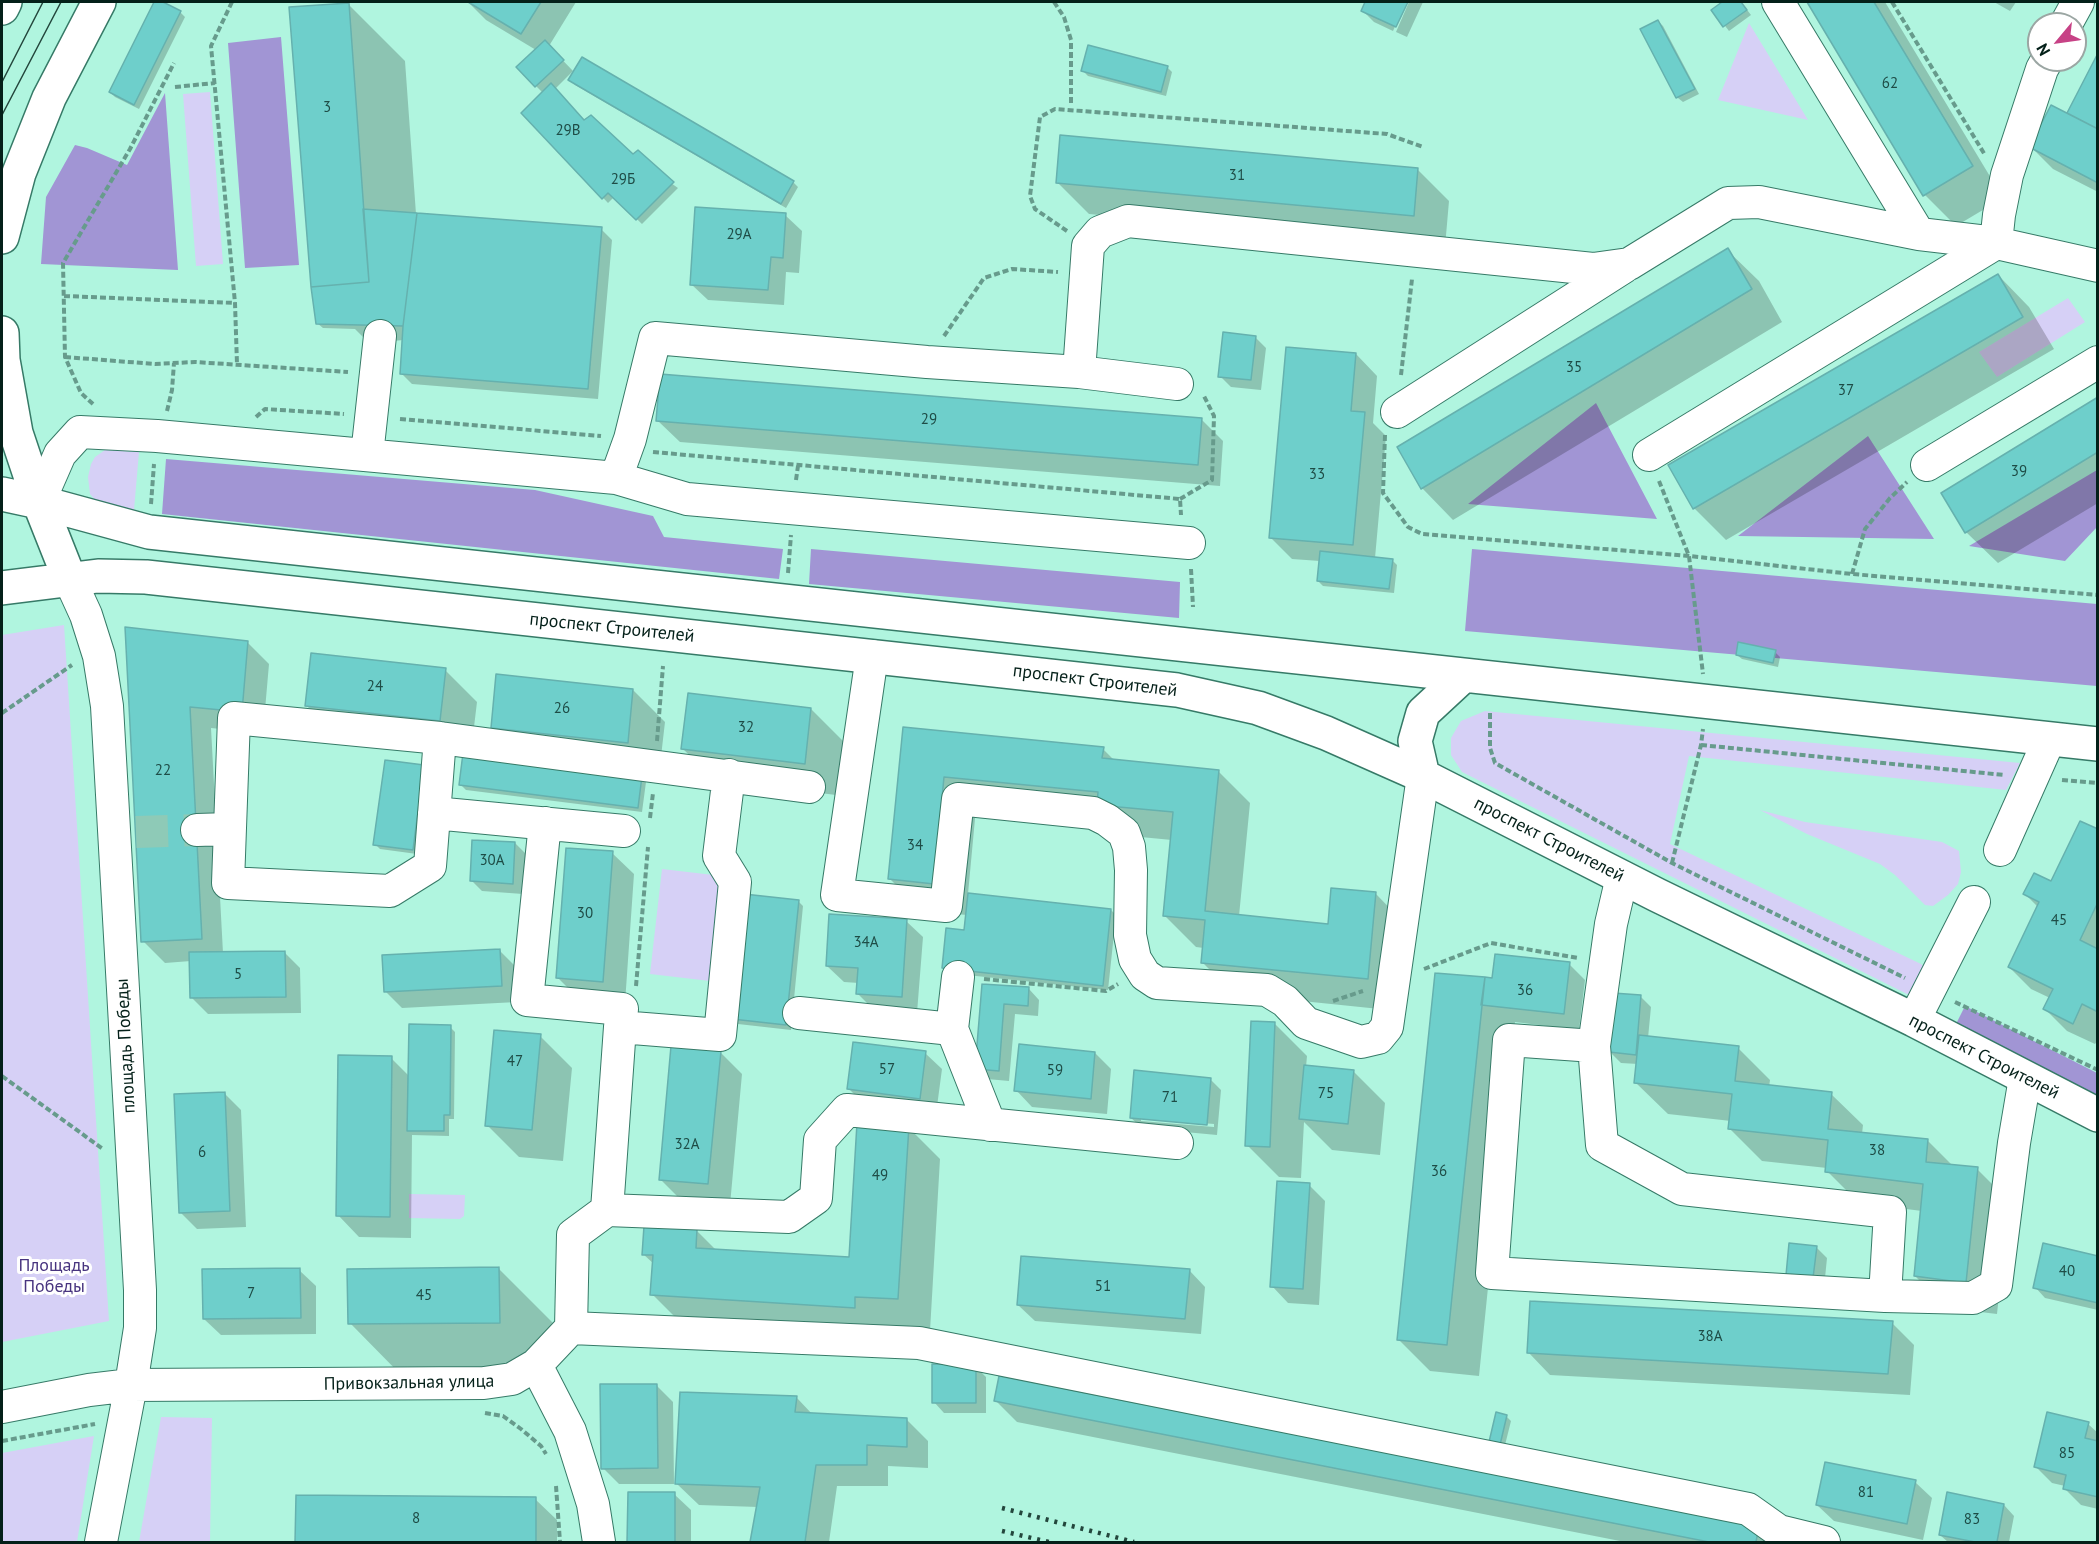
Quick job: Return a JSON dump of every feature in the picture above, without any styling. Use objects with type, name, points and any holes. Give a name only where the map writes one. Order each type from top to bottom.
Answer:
[{"type":"main road","points":[[2,8],[5,2]]},
{"type":"main road","points":[[2,177],[49,98],[99,2]]},
{"type":"main road","points":[[2,237],[18,173],[49,98]]},
{"type":"main road","points":[[2,333],[3,360],[16,433],[39,502],[70,580]]},
{"type":"main road","points":[[2,494],[149,532],[2097,744]]},
{"type":"main road","name":"проспект Строителей","points":[[2,588],[98,576],[146,577],[1178,690],[1258,708],[1326,733],[1423,776],[1622,877],[1914,1020],[2097,1115]]},
{"type":"main road","points":[[1423,776],[1415,741],[1423,713],[1464,675]]},
{"type":"street","points":[[1778,2],[1919,234]]},
{"type":"street","points":[[1996,243],[2007,175],[2041,72]]},
{"type":"street","points":[[1397,412],[1728,203],[1759,202],[1919,234],[1996,243],[2097,266]]},
{"type":"street","points":[[1079,372],[1087,259],[1100,232],[1128,221],[1593,269],[1629,264]]},
{"type":"street","points":[[1649,455],[1996,243]]},
{"type":"street","points":[[367,455],[380,336]]},
{"type":"street","points":[[616,478],[630,439],[655,338],[927,362],[1079,372],[1177,384]]},
{"type":"street","points":[[1927,465],[2097,362]]},
{"type":"street","points":[[39,502],[60,454],[80,432],[157,436],[616,478],[687,499],[1190,556]]},
{"type":"street","name":"площадь Победы","points":[[70,580],[86,615],[99,656],[125,832],[140,1290],[140,1328],[101,1542]]},
{"type":"street","points":[[872,656],[837,895],[946,906],[958,799],[1093,813],[1124,833],[1129,847],[1130,935],[1135,959],[1145,975],[1157,983],[1267,990],[1285,1001],[1306,1023],[1361,1042],[1378,1038],[1388,1027],[1423,776]]},
{"type":"street","points":[[440,738],[430,866],[390,891],[228,883],[234,718],[440,738],[809,787]]},
{"type":"street","points":[[2000,850],[2049,740]]},
{"type":"street","points":[[620,1028],[720,1035],[735,882],[719,856],[729,776]]},
{"type":"street","points":[[434,813],[641,834]]},
{"type":"street","points":[[545,823],[527,1000],[622,1010],[607,1210]]},
{"type":"street","points":[[196,830],[229,829]]},
{"type":"street","points":[[1622,877],[1611,924],[1594,1046],[1602,1145],[1682,1189],[1890,1212],[1884,1296]]},
{"type":"street","points":[[1914,1020],[1974,902]]},
{"type":"street","points":[[958,976],[952,1029],[990,1125]]},
{"type":"street","points":[[800,1013],[952,1029]]},
{"type":"street","points":[[1594,1046],[1509,1040],[1492,1274],[1973,1299],[1996,1285],[2014,1143],[2025,1078]]},
{"type":"street","points":[[1177,1143],[847,1110],[820,1140],[816,1198],[789,1216],[607,1210],[573,1235],[571,1328],[919,1343],[1748,1509],[1779,1531],[1824,1542]]},
{"type":"street","name":"Привокзальная улица","points":[[131,1385],[483,1383],[512,1379],[536,1365],[571,1328]]},
{"type":"street","points":[[536,1365],[570,1431],[593,1504],[599,1542]]},
{"type":"street","points":[[2,1407],[89,1390],[131,1385]]},
{"type":"path","points":[[232,2],[211,46],[235,303],[237,364]]},
{"type":"path","points":[[1054,2],[1064,17],[1071,40],[1071,105]]},
{"type":"path","points":[[1892,2],[1987,159]]},
{"type":"path","points":[[174,63],[130,149],[63,263],[65,357],[155,364],[237,364],[350,372],[355,378]]},
{"type":"path","points":[[176,87],[215,83]]},
{"type":"path","points":[[1087,259],[1035,209],[1030,196],[1040,117],[1055,109],[1387,134],[1424,147]]},
{"type":"path","points":[[927,362],[984,278],[1012,269],[1087,259]]},
{"type":"path","points":[[64,296],[235,303]]},
{"type":"path","points":[[166,419],[174,363]]},
{"type":"path","points":[[1177,384],[1199,385],[1214,416],[1212,480],[1180,499]]},
{"type":"path","points":[[1649,455],[1689,556],[1706,701],[1701,745],[1672,863]]},
{"type":"path","points":[[1852,574],[1865,529],[1890,498],[1927,465]]},
{"type":"path","points":[[1422,534],[1689,556],[1852,574],[2097,595]]},
{"type":"path","points":[[789,564],[790,549]]},
{"type":"path","points":[[1190,556],[1192,607]]},
{"type":"path","points":[[2,713],[72,664]]},
{"type":"path","points":[[656,1030],[636,986],[641,834],[655,766],[663,666]]},
{"type":"path","points":[[1490,713],[1490,748],[1495,763],[1672,863],[2097,1070]]},
{"type":"path","points":[[1701,745],[2032,778]]},
{"type":"path","points":[[1298,1014],[1491,944],[1606,963]]},
{"type":"path","points":[[958,976],[1106,991],[1142,969]]},
{"type":"path","points":[[2,1076],[106,1151]]},
{"type":"path","points":[[480,1412],[503,1416],[520,1428],[541,1446],[551,1464]]},
{"type":"path","points":[[2,1441],[95,1424]]},
{"type":"path","points":[[556,1483],[560,1542]]},
{"type":"green space","points":[[1749,23],[1808,120],[1718,100]]},
{"type":"green space","points":[[210,92],[223,264],[196,266],[183,94]]},
{"type":"green space","points":[[2068,298],[2085,322],[1997,377],[1979,352]]},
{"type":"green space","points":[[105,450],[139,452],[134,510],[97,502],[90,494],[88,477],[91,464],[95,457]]},
{"type":"green space","name":"Площадь Победы","points":[[64,625],[109,1321],[2,1342],[2,635]]},
{"type":"green space","points":[[1485,711],[2020,763],[2006,790],[1689,756],[1670,844],[1921,964],[1925,967],[1911,996],[1462,772],[1451,755],[1451,738],[1461,721]]},
{"type":"green space","points":[[1760,810],[1805,822],[1942,842],[1959,851],[1961,872],[1958,884],[1933,906],[1925,905],[1895,875],[1880,864],[1807,834]]},
{"type":"green space","points":[[662,869],[722,876],[710,981],[650,974]]},
{"type":"green space","points":[[409,1194],[465,1195],[464,1216],[460,1219],[409,1218]]},
{"type":"green space","points":[[161,1417],[212,1418],[210,1542],[139,1542]]},
{"type":"green space","points":[[94,1436],[77,1542],[2,1542],[2,1453]]},
{"type":"shaded area","points":[[281,37],[299,265],[245,268],[228,43]]},
{"type":"shaded area","points":[[165,93],[178,270],[41,264],[46,197],[75,145],[127,165]]},
{"type":"shaded area","points":[[1596,403],[1657,519],[1468,504]]},
{"type":"shaded area","points":[[1868,436],[1934,539],[1738,536]]},
{"type":"shaded area","points":[[166,459],[535,490],[653,516],[664,537],[783,549],[779,579],[162,514]]},
{"type":"shaded area","points":[[2097,470],[2097,527],[2065,561],[1969,546]]},
{"type":"shaded area","points":[[811,549],[1180,582],[1179,618],[809,584]]},
{"type":"shaded area","points":[[1472,549],[2097,604],[2097,686],[1465,631]]},
{"type":"shaded area","points":[[1965,1006],[2097,1073],[2097,1104],[1953,1030]]},
{"type":"building","points":[[154,2],[163,2],[181,11],[134,105],[109,92]]},
{"type":"building","points":[[468,2],[541,2],[521,34]]},
{"type":"building","points":[[1365,2],[1408,2],[1396,27],[1361,11]]},
{"type":"building","points":[[1722,2],[1741,2],[1747,10],[1723,27],[1711,10]]},
{"type":"building","points":[[1807,2],[1874,2],[1973,166],[1923,196]]},
{"type":"building","points":[[349,3],[369,282],[311,287],[289,7]]},
{"type":"building","points":[[1658,20],[1695,89],[1676,98],[1640,29]]},
{"type":"building","points":[[545,40],[564,60],[535,87],[516,67]]},
{"type":"building","points":[[1088,45],[1168,66],[1161,92],[1081,71]]},
{"type":"building","points":[[2098,53],[2098,129],[2067,113]]},
{"type":"building","points":[[582,57],[794,181],[781,204],[568,80]]},
{"type":"building","points":[[551,83],[584,120],[591,115],[633,154],[638,150],[674,182],[636,220],[608,193],[602,199],[521,113]]},
{"type":"building","points":[[2051,105],[2098,129],[2098,183],[2029,147]]},
{"type":"building","points":[[1060,135],[1418,168],[1414,216],[1056,183]]},
{"type":"building","points":[[695,207],[786,213],[783,258],[771,257],[768,290],[690,285]]},
{"type":"building","points":[[363,209],[417,213],[403,326],[316,324],[311,287],[369,282]]},
{"type":"building","points":[[417,213],[602,227],[588,389],[400,374],[403,326]]},
{"type":"building","points":[[1728,248],[1752,289],[1421,489],[1397,447]]},
{"type":"building","points":[[1998,274],[2023,317],[1693,509],[1668,465]]},
{"type":"building","points":[[1223,332],[1256,336],[1251,380],[1218,377]]},
{"type":"building","points":[[1286,347],[1356,353],[1351,411],[1365,412],[1353,545],[1269,538]]},
{"type":"building","points":[[660,374],[1202,418],[1198,465],[656,421]]},
{"type":"building","points":[[2098,397],[2098,452],[1965,533],[1941,493]]},
{"type":"building","points":[[1320,551],[1393,559],[1389,589],[1317,581]]},
{"type":"building","points":[[125,627],[248,641],[242,712],[190,707],[202,939],[141,942]]},
{"type":"building","points":[[1738,642],[1776,650],[1773,663],[1736,655]]},
{"type":"building","points":[[311,653],[446,668],[440,721],[305,706]]},
{"type":"building","points":[[496,674],[633,689],[628,743],[491,728]]},
{"type":"building","points":[[688,693],[811,708],[805,764],[681,749]]},
{"type":"building","points":[[903,727],[1104,747],[1102,758],[1219,770],[1205,911],[1328,924],[1331,888],[1376,892],[1368,979],[1201,963],[1205,920],[1163,916],[1173,812],[1097,805],[1098,792],[944,777],[934,884],[888,879]]},
{"type":"building","points":[[463,753],[642,776],[638,808],[459,785]]},
{"type":"building","points":[[385,760],[424,765],[413,850],[373,845]]},
{"type":"building","points":[[2080,821],[2098,829],[2098,902],[2080,940],[2098,949],[2098,1012],[2082,1004],[2073,1024],[2043,1009],[2053,989],[2008,967],[2039,902],[2023,894],[2034,873],[2051,881]]},
{"type":"building","points":[[472,840],[515,842],[513,884],[470,881]]},
{"type":"building","points":[[566,848],[613,851],[603,982],[556,978]]},
{"type":"building","points":[[968,893],[1111,909],[1103,986],[942,968],[946,928],[964,930]]},
{"type":"building","points":[[744,894],[799,900],[786,1025],[732,1019]]},
{"type":"building","points":[[829,914],[907,919],[902,997],[856,994],[858,968],[826,966]]},
{"type":"building","points":[[500,949],[502,986],[384,992],[382,955]]},
{"type":"building","points":[[285,951],[286,997],[190,998],[189,952]]},
{"type":"building","points":[[1495,954],[1570,962],[1564,1014],[1481,1005],[1485,977],[1492,978]]},
{"type":"building","points":[[1435,973],[1485,977],[1447,1345],[1397,1340]]},
{"type":"building","points":[[982,984],[1029,987],[1028,1006],[1004,1004],[999,1071],[975,1069]]},
{"type":"building","points":[[1613,993],[1641,995],[1636,1055],[1609,1052]]},
{"type":"building","points":[[1251,1021],[1275,1022],[1270,1147],[1245,1146]]},
{"type":"building","points":[[409,1024],[451,1025],[450,1115],[444,1115],[444,1131],[407,1131]]},
{"type":"building","points":[[494,1030],[541,1034],[532,1130],[485,1126]]},
{"type":"building","points":[[1639,1035],[1739,1046],[1735,1081],[1832,1092],[1828,1129],[1928,1139],[1926,1162],[1978,1167],[1966,1283],[1914,1276],[1923,1184],[1825,1172],[1828,1140],[1728,1129],[1732,1094],[1634,1083]]},
{"type":"building","points":[[853,1042],[926,1051],[920,1099],[847,1089]]},
{"type":"building","points":[[1019,1044],[1095,1052],[1091,1099],[1014,1091]]},
{"type":"building","points":[[671,1046],[721,1051],[708,1184],[659,1180]]},
{"type":"building","points":[[338,1055],[392,1056],[390,1217],[336,1216]]},
{"type":"building","points":[[1304,1065],[1354,1070],[1348,1124],[1299,1119]]},
{"type":"building","points":[[1134,1070],[1211,1078],[1207,1125],[1130,1118]]},
{"type":"building","points":[[225,1092],[230,1211],[179,1213],[174,1094]]},
{"type":"building","points":[[857,1123],[909,1126],[898,1299],[855,1297],[855,1308],[650,1295],[653,1255],[642,1255],[644,1226],[697,1229],[696,1248],[849,1257]]},
{"type":"building","points":[[1277,1181],[1310,1183],[1303,1289],[1270,1287]]},
{"type":"building","points":[[1789,1243],[1817,1246],[1813,1278],[1786,1275]]},
{"type":"building","points":[[2043,1243],[2098,1256],[2098,1303],[2033,1288]]},
{"type":"building","points":[[1021,1256],[1190,1269],[1185,1319],[1017,1305]]},
{"type":"building","points":[[499,1267],[500,1323],[348,1324],[347,1269]]},
{"type":"building","points":[[300,1268],[301,1318],[203,1319],[202,1269]]},
{"type":"building","points":[[1530,1301],[1893,1321],[1888,1374],[1527,1353]]},
{"type":"building","points":[[932,1364],[976,1365],[976,1403],[932,1403]]},
{"type":"building","points":[[999,1376],[1759,1526],[1756,1542],[1709,1542],[994,1401]]},
{"type":"building","points":[[600,1384],[657,1384],[658,1468],[601,1469]]},
{"type":"building","points":[[680,1392],[797,1396],[795,1412],[907,1418],[907,1447],[867,1445],[867,1465],[816,1465],[805,1542],[750,1542],[760,1487],[675,1484]]},
{"type":"building","points":[[1496,1412],[1507,1415],[1500,1445],[1489,1442]]},
{"type":"building","points":[[2047,1412],[2089,1422],[2085,1438],[2098,1441],[2098,1497],[2063,1489],[2066,1475],[2034,1467]]},
{"type":"building","points":[[1825,1462],[1916,1480],[1907,1524],[1816,1505]]},
{"type":"building","points":[[628,1492],[675,1492],[675,1542],[627,1542]]},
{"type":"building","points":[[1947,1492],[2004,1504],[1997,1542],[1975,1542],[1939,1535]]},
{"type":"building","points":[[296,1495],[536,1497],[536,1542],[295,1542]]},
{"type":"tunnel","points":[[136,832],[197,830]]},
{"type":"tram line","points":[[2,82],[43,2]]},
{"type":"tram line","points":[[2,115],[61,2]]},
{"type":"railway","points":[[1002,1508],[1134,1542]]},
{"type":"railway","points":[[1002,1531],[1049,1542]]}]
